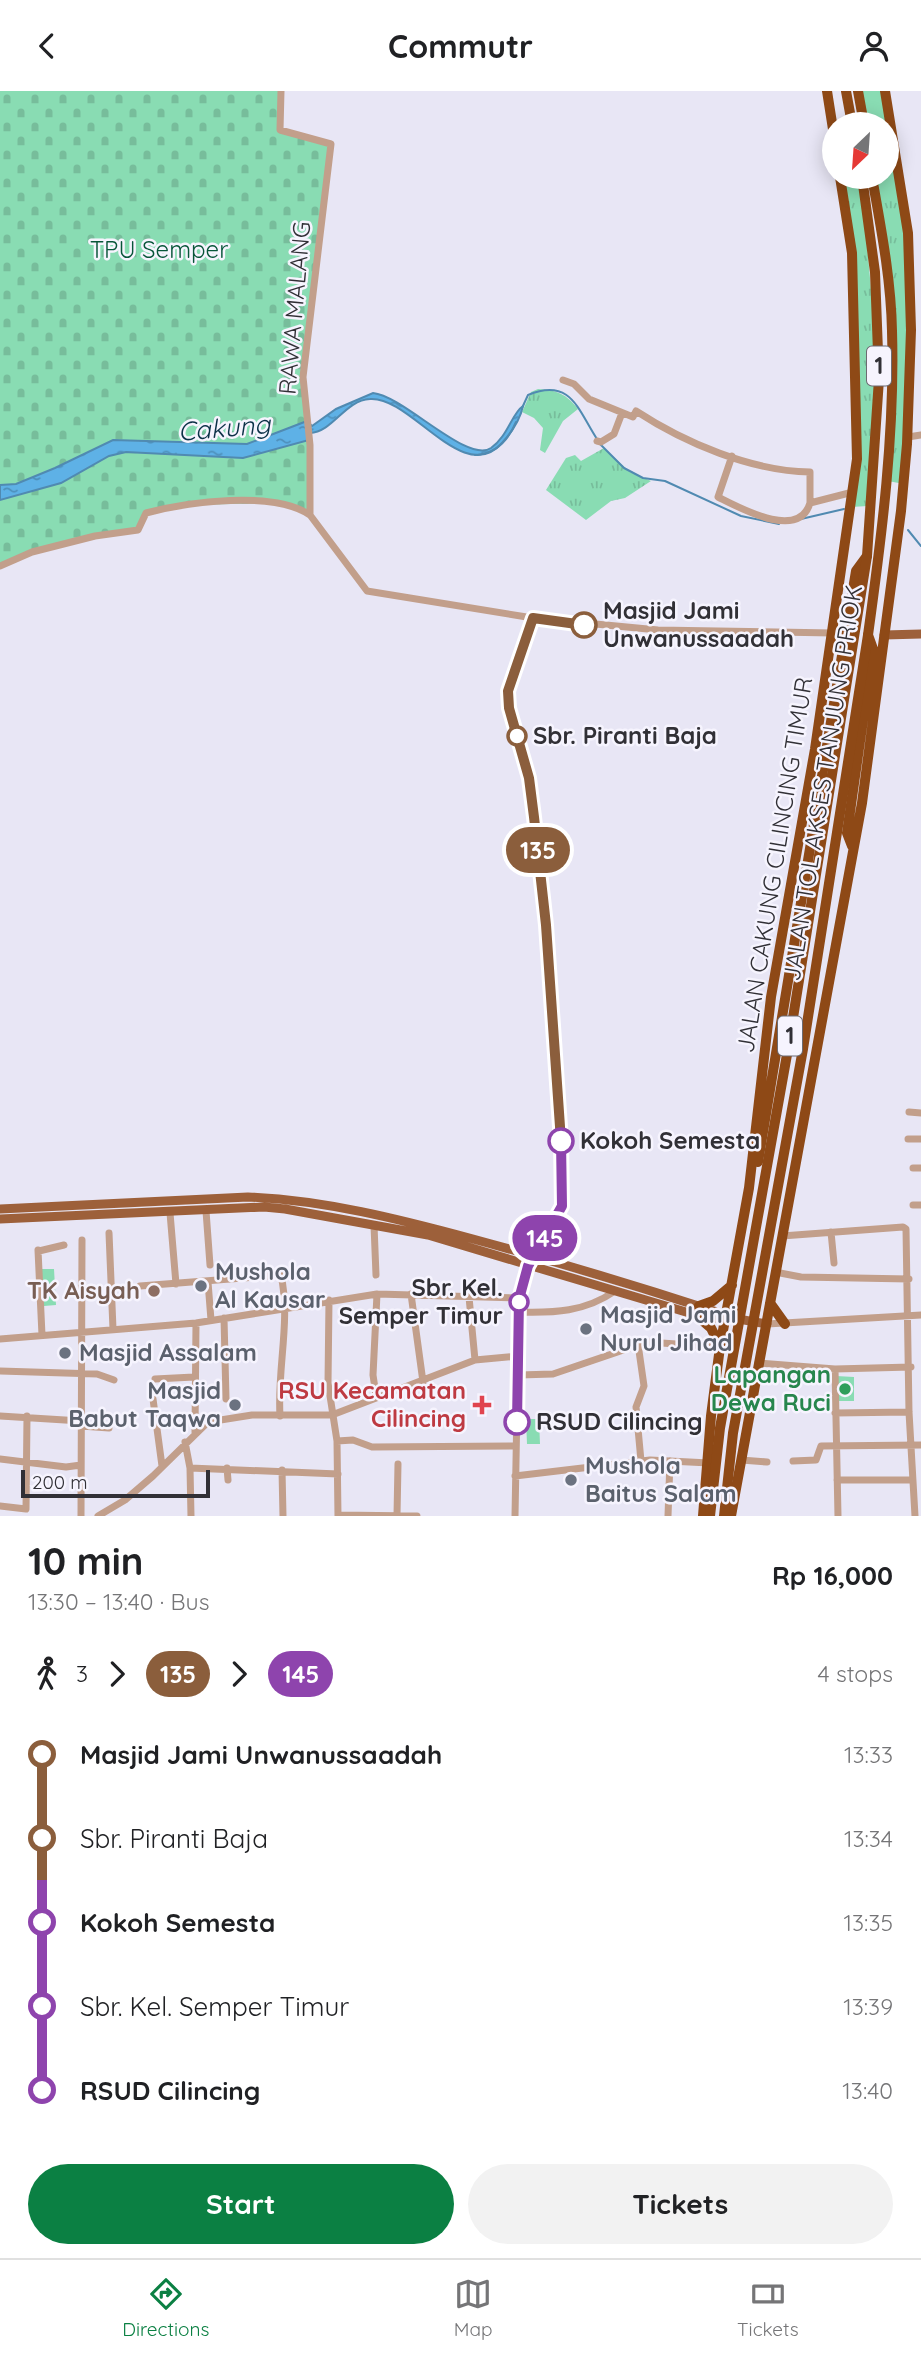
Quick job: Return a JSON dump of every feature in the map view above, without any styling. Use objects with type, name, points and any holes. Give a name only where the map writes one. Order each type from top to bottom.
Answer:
[{"type":"highway","points":[[827,91],[830,112]]},
{"type":"highway","points":[[846,91],[850,112]]},
{"type":"highway","points":[[858,91],[862,112]]},
{"type":"highway","points":[[731,1516],[765,1315],[821,1036],[852,847],[862,803],[901,511],[908,437],[911,330],[908,233],[885,91]]},
{"type":"highway","name":"JALAN CAKUNG CILINCING TIMUR","points":[[703,1516],[723,1316],[733,1282],[749,1188],[771,997],[834,633],[853,494],[857,428],[853,281],[842,189]]},
{"type":"highway","name":"JALAN TOL AKSES TANJUNG PRIOK","points":[[710,1516],[720,1428],[788,1049],[867,556],[879,366],[875,279],[864,189]]},
{"type":"highway","name":"JALAN TOL AKSES TANJUNG PRIOK","points":[[724,1516],[733,1433],[803,1049],[884,522],[892,378],[887,268],[874,189]]},
{"type":"highway","points":[[749,1188],[756,1172],[856,571],[867,556]]},
{"type":"highway","points":[[852,847],[848,839],[849,819],[873,649],[867,635]]},
{"type":"highway","points":[[720,1346],[698,1310],[713,1301],[733,1282],[764,1291],[772,1288]]},
{"type":"highway","points":[[765,1315],[785,1324]]},
{"type":"main road","points":[[884,635],[921,633]]},
{"type":"main road","points":[[0,1209],[248,1197],[287,1199],[386,1217],[534,1256],[698,1310]]},
{"type":"main road","points":[[0,1219],[264,1207],[428,1235],[615,1291],[723,1316],[765,1315]]},
{"type":"street","name":"RAWA MALANG","points":[[281,91],[280,130],[331,144],[303,387],[309,442],[310,515]]},
{"type":"street","points":[[564,380],[574,384],[589,399],[633,417],[636,411],[660,425],[732,456],[765,467],[810,472],[810,503],[806,515],[789,521],[760,515],[718,497],[732,456]]},
{"type":"street","points":[[597,441],[601,442],[614,434],[622,413]]},
{"type":"street","points":[[908,437],[921,435]]},
{"type":"street","points":[[810,503],[853,494]]},
{"type":"street","points":[[0,566],[33,552],[95,536],[138,530],[146,513],[164,508],[268,501],[285,503],[310,515],[367,591],[533,618],[658,630],[834,633]]},
{"type":"street","points":[[515,1516],[519,1299],[528,1266],[558,1216],[564,1196],[547,933],[529,778],[511,715],[508,691],[533,618]]},
{"type":"street","points":[[909,1112],[921,1113]]},
{"type":"street","points":[[908,1139],[921,1139]]},
{"type":"street","points":[[206,1211],[210,1265]]},
{"type":"street","points":[[170,1213],[176,1284]]},
{"type":"street","points":[[374,1224],[376,1275]]},
{"type":"street","points":[[782,1235],[905,1227],[914,1386],[909,1412],[912,1480],[918,1498],[915,1516]]},
{"type":"street","points":[[831,1232],[834,1263]]},
{"type":"street","points":[[109,1233],[113,1329]]},
{"type":"street","points":[[81,1516],[84,1331],[82,1240]]},
{"type":"street","points":[[43,1335],[38,1251],[64,1245]]},
{"type":"street","points":[[775,1272],[801,1277],[909,1279]]},
{"type":"street","points":[[140,1286],[281,1274],[287,1307],[281,1357],[280,1416]]},
{"type":"street","points":[[208,1282],[211,1320]]},
{"type":"street","points":[[519,1312],[560,1314],[601,1301],[615,1291]]},
{"type":"street","points":[[0,1339],[196,1323],[377,1294],[519,1299]]},
{"type":"street","points":[[376,1395],[373,1375],[377,1294]]},
{"type":"street","points":[[411,1294],[423,1382]]},
{"type":"street","points":[[470,1297],[475,1360]]},
{"type":"street","points":[[329,1300],[328,1383],[337,1441],[338,1516],[417,1516]]},
{"type":"street","points":[[765,1315],[785,1324],[921,1315]]},
{"type":"street","points":[[224,1318],[226,1399]]},
{"type":"street","points":[[195,1432],[196,1323]]},
{"type":"street","points":[[638,1344],[644,1386],[636,1407],[641,1461]]},
{"type":"street","points":[[519,1375],[553,1374],[638,1344],[720,1346]]},
{"type":"street","points":[[99,1516],[125,1500],[208,1422],[224,1418],[332,1415],[376,1395],[423,1382],[475,1360],[519,1356]]},
{"type":"street","points":[[757,1363],[835,1369],[911,1367]]},
{"type":"street","points":[[835,1369],[838,1516]]},
{"type":"street","points":[[0,1371],[97,1374],[114,1380]]},
{"type":"street","points":[[155,1379],[194,1377]]},
{"type":"street","points":[[153,1399],[162,1466]]},
{"type":"street","points":[[835,1413],[909,1412]]},
{"type":"street","points":[[0,1416],[27,1416],[110,1428]]},
{"type":"street","points":[[0,1506],[26,1509],[27,1416]]},
{"type":"street","points":[[337,1441],[353,1440],[372,1447],[515,1446]]},
{"type":"street","points":[[185,1443],[190,1468],[191,1516]]},
{"type":"street","points":[[793,1461],[816,1460],[821,1446],[921,1445]]},
{"type":"street","points":[[0,1459],[66,1468],[81,1465]]},
{"type":"street","points":[[741,1460],[767,1462]]},
{"type":"street","points":[[515,1476],[641,1461],[709,1463]]},
{"type":"street","points":[[668,1516],[670,1461]]},
{"type":"street","points":[[396,1515],[398,1464]]},
{"type":"street","points":[[190,1468],[338,1474]]},
{"type":"street","points":[[227,1468],[228,1480]]},
{"type":"street","points":[[282,1470],[284,1516]]},
{"type":"street","points":[[837,1480],[912,1480]]},
{"type":"green space","name":"TPU Semper","points":[[0,91],[282,91],[280,130],[329,141],[303,387],[310,445],[310,515],[285,503],[186,505],[146,513],[138,530],[33,552],[0,566]]},
{"type":"green space","points":[[858,91],[884,91],[888,112],[862,112]]},
{"type":"green space","points":[[900,186],[908,233],[904,484],[888,481],[892,329],[874,189],[900,189]]},
{"type":"green space","points":[[841,189],[862,189],[879,379],[868,506],[851,507],[857,383],[850,259]]},
{"type":"green space","points":[[538,389],[561,394],[578,409],[563,421],[545,453],[540,450],[543,428],[534,418],[522,412],[531,392]]},
{"type":"green space","points":[[604,448],[630,472],[651,481],[625,498],[611,501],[586,520],[546,490],[566,458],[575,455],[581,461]]},
{"type":"green space","points":[[41,1269],[54,1269],[56,1305],[44,1306]]},
{"type":"green space","name":"Lapangan Dewa Ruci","points":[[836,1376],[854,1377],[854,1401],[836,1401]]},
{"type":"green space","points":[[526,1419],[539,1419],[540,1444],[527,1444]]},
{"type":"water","points":[[373,393],[401,405],[467,447],[480,450],[491,448],[497,443],[523,406],[509,435],[487,454],[471,454],[454,448],[402,411],[386,402],[370,399],[353,405],[326,427],[310,433],[309,440],[243,458],[126,452],[109,456],[61,483],[0,500],[0,485],[16,484],[113,440],[247,444],[307,421],[312,426],[336,409]]},
{"type":"waterway","name":"Cakung","points":[[522,408],[528,395],[554,390],[564,393],[572,399],[597,439]]},
{"type":"waterway","name":"Cakung","points":[[475,455],[489,452],[500,445],[516,422]]},
{"type":"waterway","name":"Cakung","points":[[600,444],[624,468],[643,478],[665,481],[741,516],[779,524]]},
{"type":"waterway","name":"Cakung","points":[[801,519],[844,509]]},
{"type":"waterway","name":"Cakung","points":[[908,530],[921,546]]},
{"type":"bus line","name":"135","points":[[561,1141],[546,925],[534,817],[529,778],[509,708],[508,691],[509,679],[533,618],[584,625]]},
{"type":"bus line","name":"145","points":[[517,1422],[519,1299],[528,1266],[562,1206],[564,1196],[561,1141]]},
{"type":"place","name":"Masjid Jami Unwanussaadah","points":[[584,625]]},
{"type":"place","name":"Sbr. Piranti Baja","points":[[517,736]]},
{"type":"place","name":"Kokoh Semesta","points":[[561,1141]]},
{"type":"place","name":"Mushola Al Kausar","points":[[201,1286]]},
{"type":"place","name":"TK Aisyah","points":[[154,1291]]},
{"type":"place","name":"Sbr. Kel. Semper Timur","points":[[519,1302]]},
{"type":"place","name":"Masjid Jami Nurul Jihad","points":[[586,1329]]},
{"type":"place","name":"Masjid Assalam","points":[[65,1353]]},
{"type":"place","name":"Lapangan Dewa Ruci","points":[[845,1389]]},
{"type":"place","name":"Masjid Babut Taqwa","points":[[235,1405]]},
{"type":"place","name":"RSU Kecamatan Cilincing","points":[[482,1405]]},
{"type":"place","name":"RSUD Cilincing","points":[[517,1422]]},
{"type":"place","name":"Mushola Baitus Salam","points":[[571,1480]]}]
